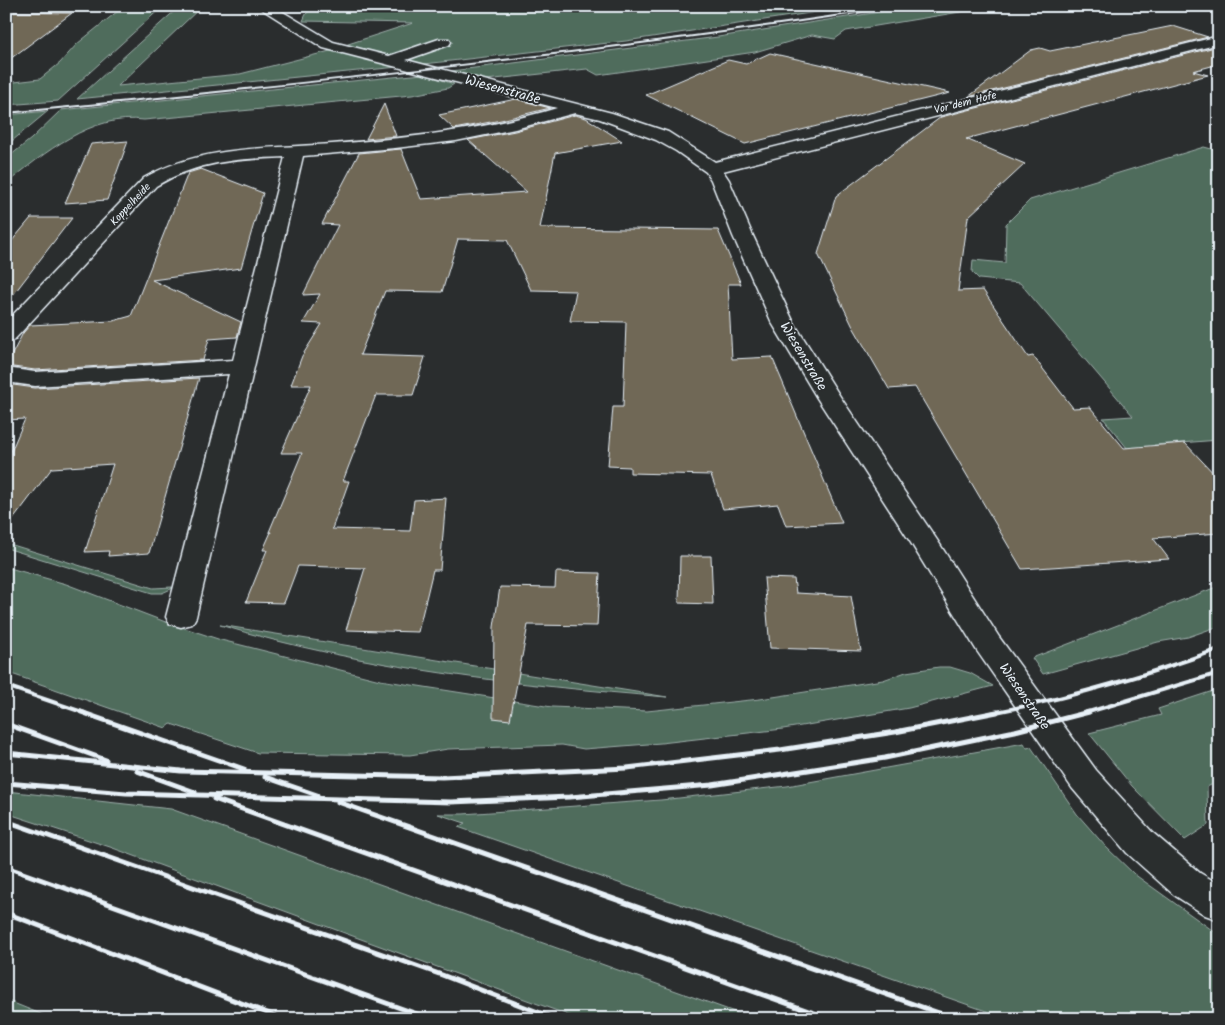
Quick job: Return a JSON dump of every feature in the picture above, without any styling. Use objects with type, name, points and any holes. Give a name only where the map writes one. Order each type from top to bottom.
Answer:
[{"type":"street","name":"Wiesenstraße","points":[[263,6],[328,45],[623,122],[662,136],[682,147],[712,168],[720,180],[743,236],[783,323],[829,398],[920,535],[988,644],[1084,779],[1140,843],[1186,884],[1219,904]]},
{"type":"street","name":"Vor dem Hofe","points":[[712,168],[1219,40]]},
{"type":"street","points":[[390,61],[444,42]]},
{"type":"street","name":"Koppelheide","points":[[6,335],[150,182],[162,173],[185,164],[206,159],[424,140],[530,121],[574,108]]},
{"type":"street","points":[[181,617],[295,152]]},
{"type":"street","points":[[6,375],[35,379],[243,366]]},
{"type":"green space","points":[[124,6],[163,6],[58,101],[6,105],[6,83],[40,79],[60,63],[77,44]]},
{"type":"green space","points":[[180,6],[202,6],[118,86],[240,74],[334,50],[398,67],[77,99]]},
{"type":"green space","points":[[314,6],[856,6],[626,41],[424,64],[342,46],[413,23],[303,21],[306,14]]},
{"type":"green space","points":[[918,6],[996,6],[846,31],[835,39],[812,35],[755,52],[598,75],[587,69],[486,80],[451,71],[718,37]]},
{"type":"green space","points":[[423,74],[454,84],[448,88],[412,95],[144,120],[125,119],[106,123],[88,129],[53,148],[6,184],[6,159],[31,139],[61,110]]},
{"type":"green space","points":[[48,111],[6,146],[6,115]]},
{"type":"green space","points":[[1204,147],[1219,151],[1219,440],[1154,445],[1204,501],[1172,504],[1103,418],[1133,416],[1020,283],[979,279],[972,272],[973,260],[1005,263],[1006,224],[1030,200]]},
{"type":"green space","points":[[6,543],[153,588],[172,587],[162,593],[152,593],[6,548]]},
{"type":"green space","points":[[6,567],[66,584],[163,621],[221,640],[380,680],[552,707],[647,711],[760,699],[883,680],[906,672],[939,667],[950,667],[970,673],[993,686],[909,708],[783,729],[661,743],[584,749],[562,745],[448,749],[410,755],[258,753],[171,724],[166,728],[6,672]]},
{"type":"green space","points":[[1219,586],[1219,626],[1188,637],[1158,642],[1043,674],[1032,658]]},
{"type":"green space","points":[[220,625],[667,697],[498,681],[386,664],[330,653]]},
{"type":"green space","points":[[1219,689],[1219,781],[1207,787],[1208,825],[1185,840],[1132,786],[1089,733],[1161,715],[1158,709]]},
{"type":"green space","points":[[1024,743],[1027,748],[1031,747],[1077,814],[1106,847],[1134,874],[1219,935],[1219,1019],[1009,1019],[458,827],[465,823],[438,814],[463,814],[661,800],[787,786]]},
{"type":"green space","points":[[6,791],[171,809],[754,1019],[579,1019],[110,847],[6,813]]},
{"type":"green space","points":[[6,1000],[53,1019],[6,1019]]},
{"type":"building","points":[[6,12],[72,13],[6,62]]},
{"type":"building","points":[[1173,26],[1208,37],[968,97],[1031,50],[1040,48],[1050,51]]},
{"type":"building","points":[[1219,46],[1219,64],[1193,71],[1208,75],[966,139],[1025,164],[968,217],[958,291],[983,290],[1028,357],[1033,356],[1073,408],[1090,407],[1124,448],[1185,443],[1219,479],[1219,533],[1153,538],[1169,559],[1022,569],[915,387],[889,389],[852,325],[818,254],[836,196],[941,117]]},
{"type":"building","points":[[770,53],[950,93],[745,144],[646,95],[728,60],[746,64]]},
{"type":"building","points":[[516,99],[550,108],[454,129],[439,115]]},
{"type":"building","points":[[384,104],[396,136],[366,139]]},
{"type":"building","points":[[575,115],[586,118],[622,141],[555,153],[540,228],[718,230],[741,284],[728,284],[732,359],[772,357],[842,523],[786,526],[778,504],[723,509],[711,475],[630,473],[630,467],[608,466],[613,407],[623,407],[626,322],[570,321],[576,291],[531,290],[507,240],[458,239],[442,292],[385,291],[360,355],[425,357],[413,395],[376,395],[343,481],[349,481],[332,529],[410,531],[414,500],[446,498],[440,570],[433,570],[418,632],[346,630],[365,568],[298,566],[284,603],[246,602],[267,550],[263,550],[271,532],[269,532],[302,453],[281,453],[311,385],[291,385],[302,356],[322,324],[303,323],[320,294],[303,295],[338,225],[322,224],[359,153],[401,149],[421,199],[527,192],[468,140],[515,131]]},
{"type":"building","points":[[128,141],[107,200],[65,203],[91,144]]},
{"type":"building","points":[[201,169],[263,193],[241,268],[152,280],[241,322],[237,337],[209,339],[203,360],[35,370],[6,366],[23,333],[30,325],[113,321],[131,316],[188,173]]},
{"type":"building","points":[[31,218],[72,218],[6,304],[6,248]]},
{"type":"building","points":[[199,378],[149,553],[108,556],[109,551],[85,552],[113,464],[52,468],[6,529],[6,463],[25,419],[6,420],[6,384],[35,388]]},
{"type":"building","points":[[680,556],[711,556],[713,604],[679,603]]},
{"type":"building","points":[[556,572],[600,573],[597,626],[528,625],[510,720],[493,718],[494,627],[500,587],[555,588]]},
{"type":"building","points":[[764,578],[794,579],[796,593],[851,596],[861,651],[770,648]]},
{"type":"railway","points":[[6,113],[454,66],[790,23],[901,6]]},
{"type":"railway","points":[[991,713],[1106,686],[1219,649]]},
{"type":"railway","points":[[1085,713],[1219,673]]},
{"type":"railway","points":[[6,686],[85,713]]},
{"type":"railway","points":[[81,712],[244,769]]},
{"type":"railway","points":[[6,753],[181,771],[442,777],[627,768],[780,750],[895,732],[997,712]]},
{"type":"railway","points":[[6,783],[126,793],[451,802],[570,797],[712,785],[885,758],[1015,731],[1089,712]]},
{"type":"railway","points":[[6,724],[106,760]]},
{"type":"railway","points":[[137,771],[195,792]]},
{"type":"railway","points":[[265,777],[317,795]]},
{"type":"railway","points":[[214,799],[831,1019]]},
{"type":"railway","points":[[338,802],[956,1019]]},
{"type":"railway","points":[[6,821],[442,975],[556,1019]]},
{"type":"railway","points":[[6,867],[431,1019]]},
{"type":"railway","points":[[6,913],[283,1019]]}]
